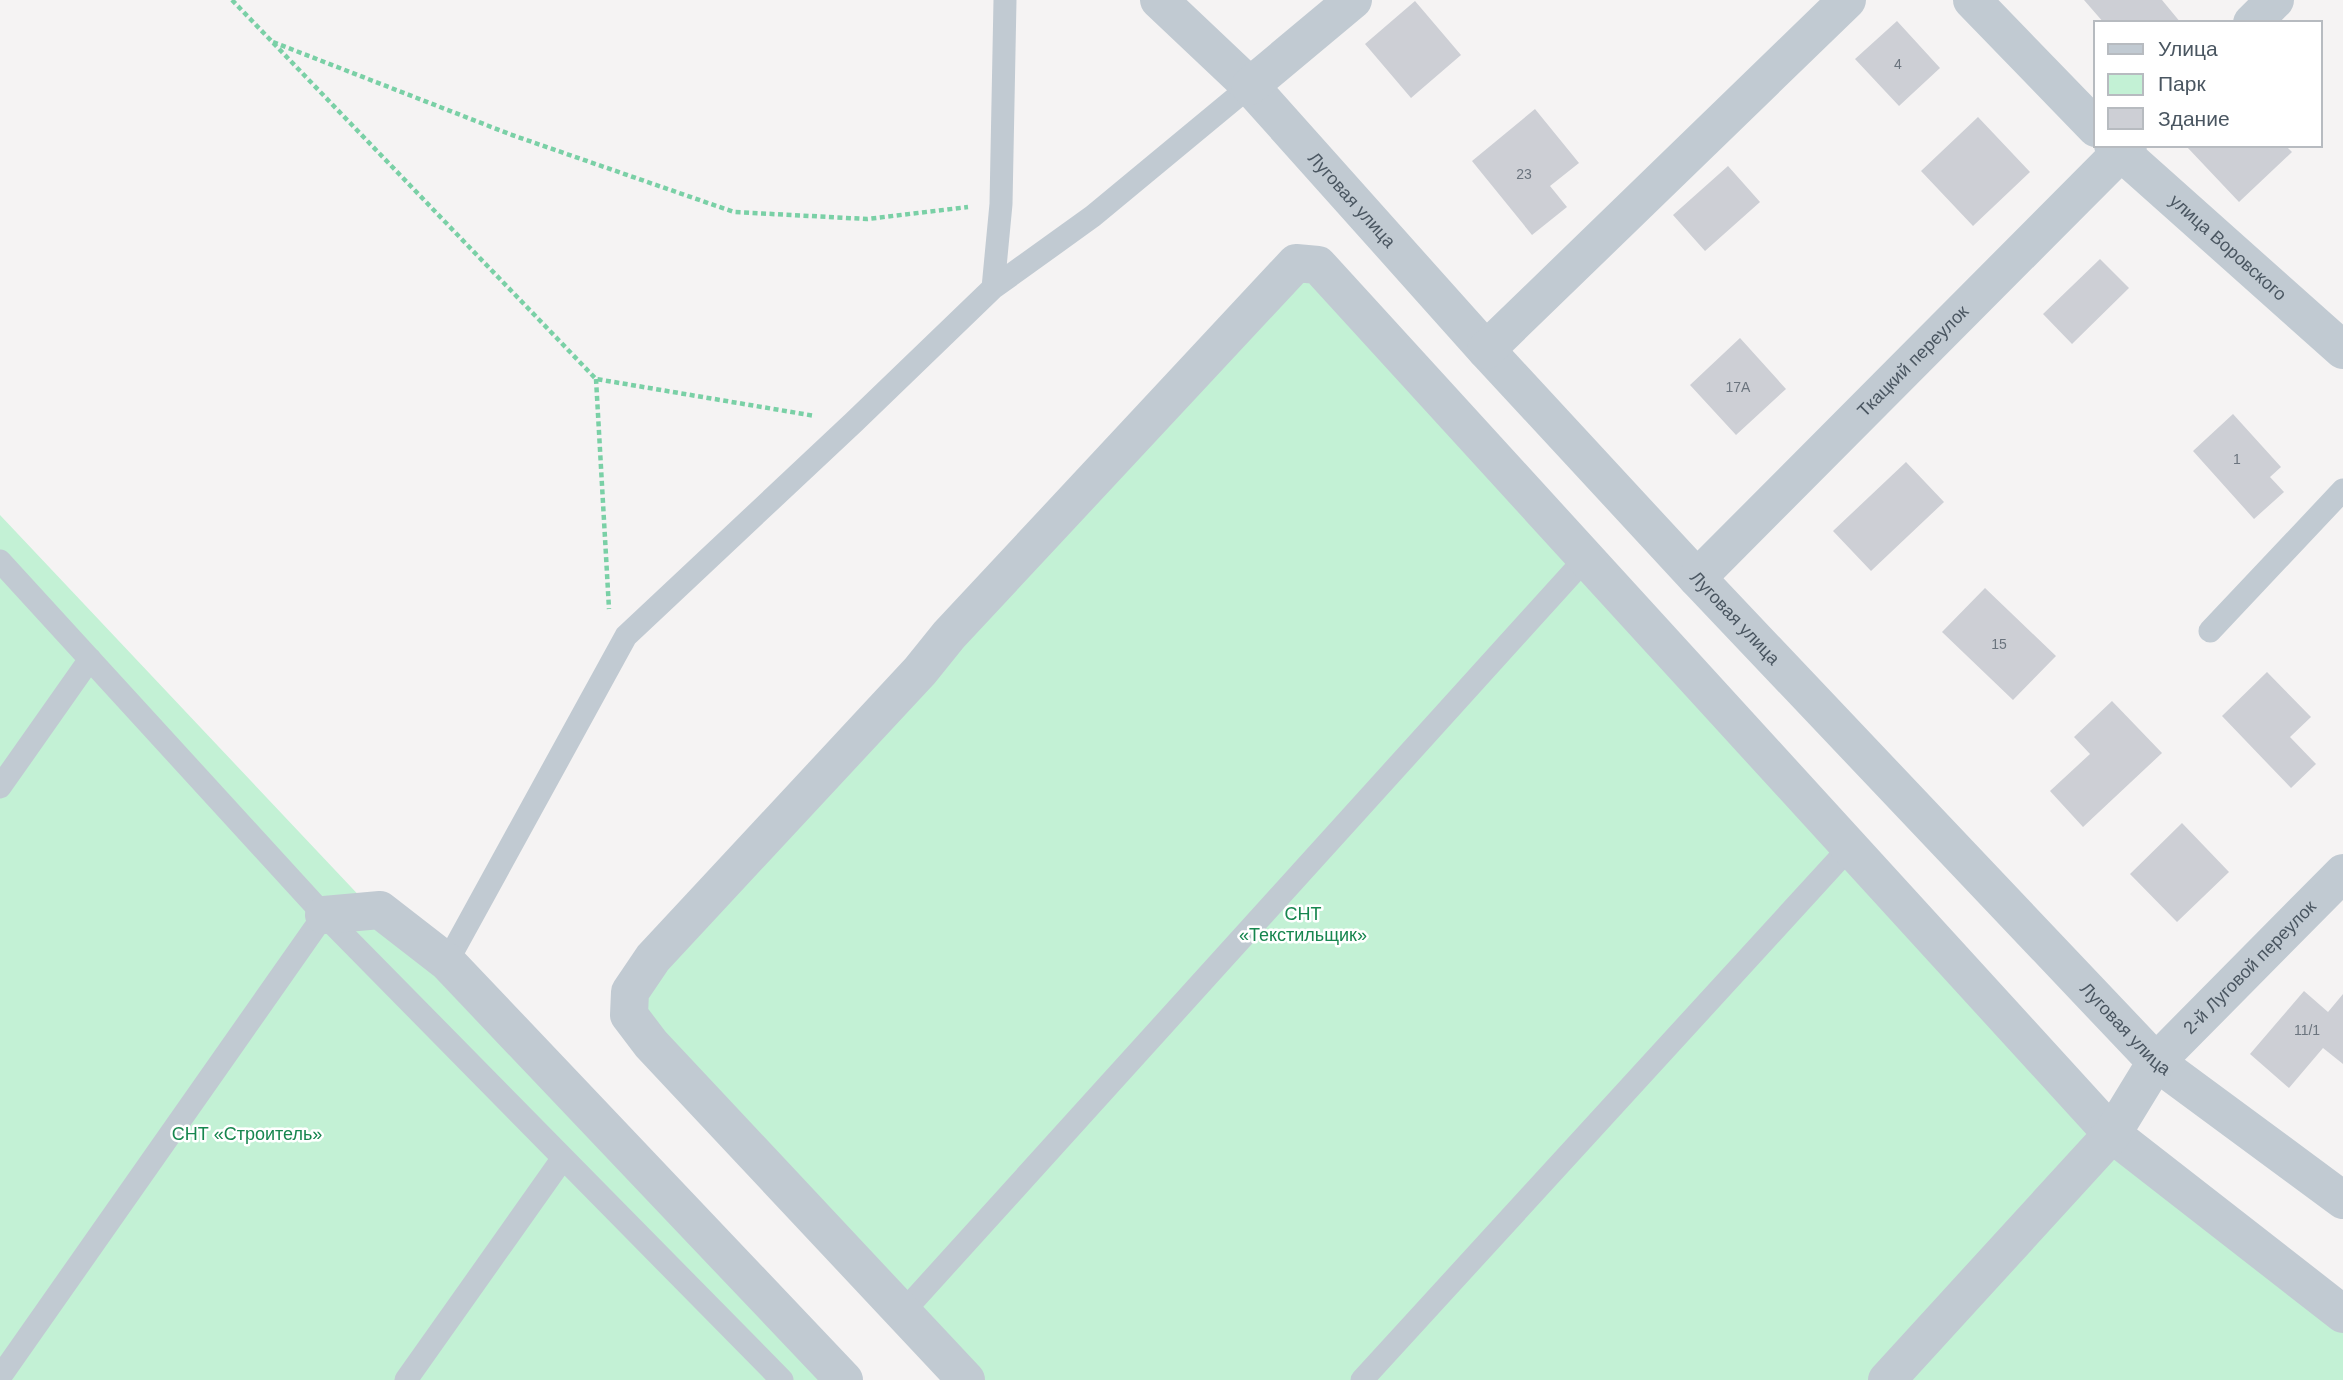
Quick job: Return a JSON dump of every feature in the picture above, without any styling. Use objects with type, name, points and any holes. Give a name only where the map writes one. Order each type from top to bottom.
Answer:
[{"type":"street","name":"Луговая улица","points":[[1159,0],[1250,86],[1486,350],[1697,578],[2156,1062],[2343,1200]]},
{"type":"street","points":[[1250,86],[1353,0]]},
{"type":"street","points":[[1486,350],[1847,0]]},
{"type":"street","name":"улица Воровского","points":[[1972,0],[2094,122]]},
{"type":"street","points":[[2254,21],[2276,0]]},
{"type":"street","name":"Ткацкий переулок","points":[[1697,578],[2111,147]]},
{"type":"street","name":"улица Воровского","points":[[2119,147],[2343,350]]},
{"type":"street","points":[[966,1380],[651,1044],[629,1015],[630,992],[653,958],[1296,263],[1318,265],[2112,1134],[2343,1314]]},
{"type":"street","name":"2-й Луговой переулок","points":[[1887,1380],[2112,1134],[2156,1062],[2343,873]]},
{"type":"street","points":[[324,915],[380,910],[447,962],[844,1380]]},
{"type":"lane","points":[[993,288],[1001,204],[1006,0]]},
{"type":"lane","points":[[447,962],[626,636],[993,288],[1093,216],[1250,86]]},
{"type":"lane","points":[[2210,631],[2343,490]]},
{"type":"lane","points":[[903,1312],[1586,558]]},
{"type":"lane","points":[[0,561],[324,915],[782,1380]]},
{"type":"lane","points":[[0,786],[90,659]]},
{"type":"lane","points":[[1362,1380],[1850,848]]},
{"type":"lane","points":[[0,1377],[324,915]]},
{"type":"lane","points":[[406,1380],[563,1158]]},
{"type":"path","points":[[232,0],[596,379],[854,422]]},
{"type":"path","points":[[273,42],[512,135],[734,212],[867,219],[1001,204]]},
{"type":"path","points":[[596,379],[612,662]]},
{"type":"green space","name":"СНТ «Текстильщик»","points":[[1296,263],[2112,1134],[2343,1314],[2343,1380],[966,1380],[630,992]]},
{"type":"green space","name":"СНТ «Строитель»","points":[[0,515],[469,1012],[826,1380],[0,1380]]},
{"type":"building","points":[[2084,0],[2162,0],[2179,21],[2102,21]]},
{"type":"building","points":[[1415,1],[1461,55],[1411,98],[1365,44]]},
{"type":"building","points":[[1897,21],[1940,68],[1899,106],[1855,59]]},
{"type":"building","points":[[1535,109],[1579,163],[1550,186],[1567,207],[1532,235],[1472,161]]},
{"type":"building","points":[[1978,117],[2030,172],[1973,226],[1921,171]]},
{"type":"building","points":[[2187,147],[2287,147],[2292,152],[2239,202]]},
{"type":"building","points":[[1728,166],[1760,202],[1705,251],[1673,215]]},
{"type":"building","points":[[2100,259],[2129,288],[2072,344],[2043,314]]},
{"type":"building","points":[[1740,338],[1786,389],[1736,435],[1690,385]]},
{"type":"building","points":[[2233,414],[2281,467],[2270,477],[2284,492],[2254,519],[2193,451]]},
{"type":"building","points":[[1906,462],[1944,502],[1871,571],[1833,531]]},
{"type":"building","points":[[1985,588],[2056,656],[2013,700],[1942,632]]},
{"type":"building","points":[[2267,672],[2311,717],[2290,737],[2316,764],[2291,788],[2222,716]]},
{"type":"building","points":[[2112,701],[2162,753],[2083,827],[2050,791],[2090,754],[2074,737]]},
{"type":"building","points":[[2182,823],[2229,872],[2177,922],[2130,874]]},
{"type":"building","points":[[2304,991],[2328,1012],[2343,994],[2343,1064],[2323,1048],[2289,1088],[2250,1054]]}]
